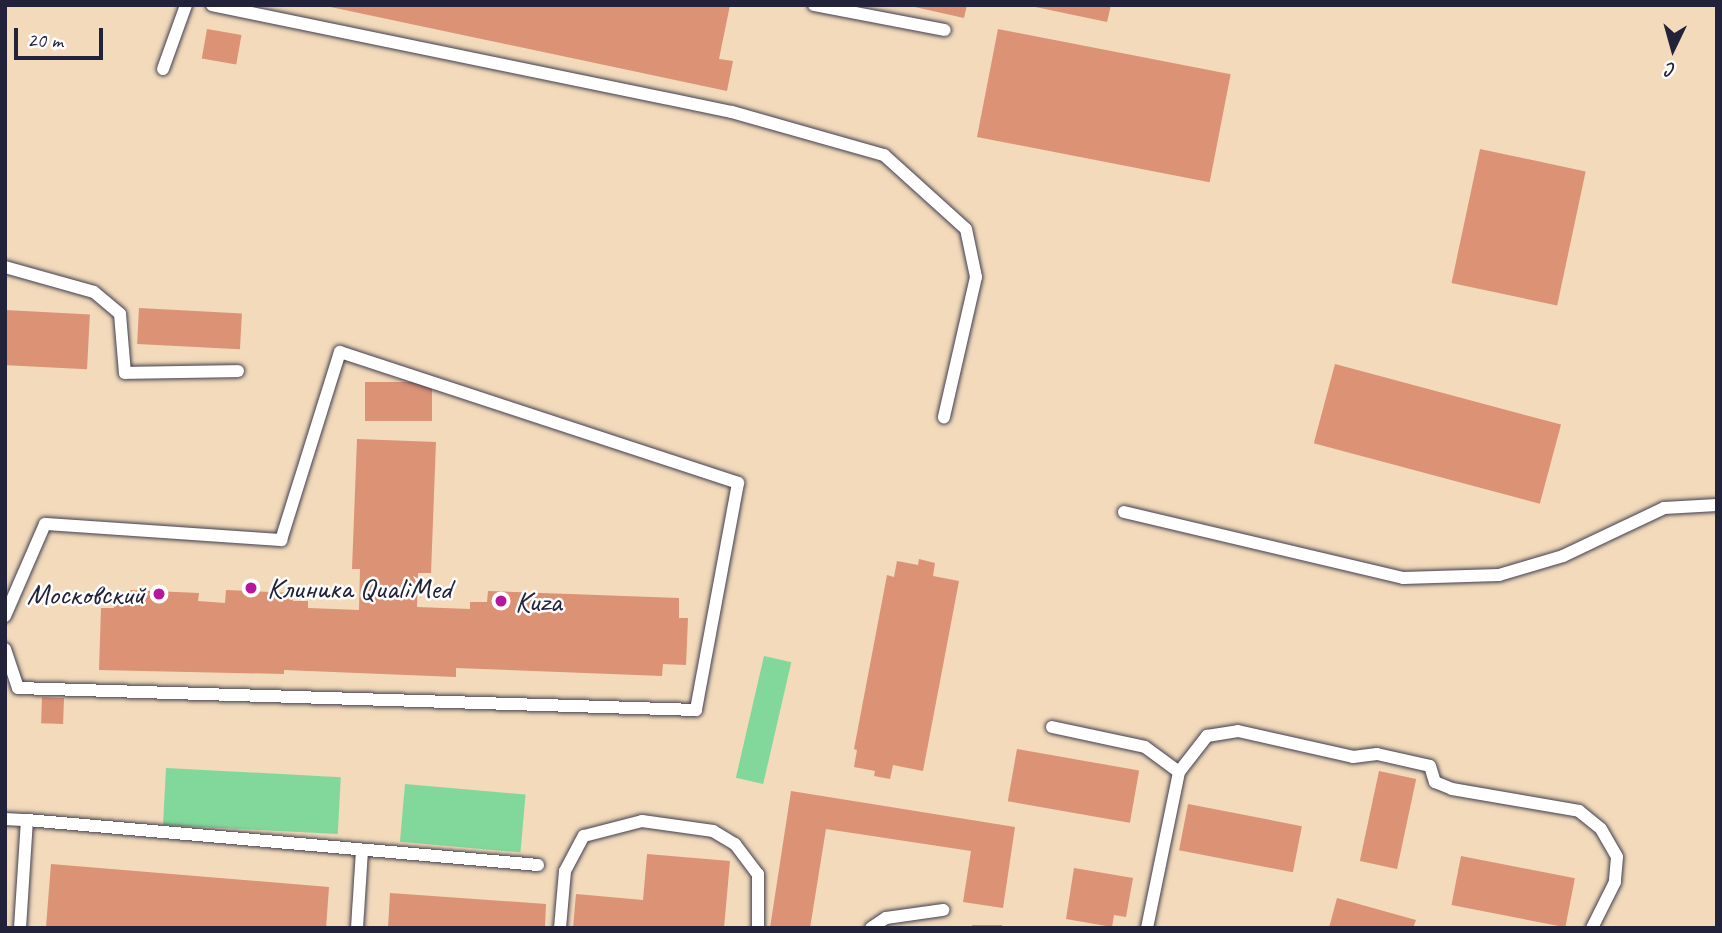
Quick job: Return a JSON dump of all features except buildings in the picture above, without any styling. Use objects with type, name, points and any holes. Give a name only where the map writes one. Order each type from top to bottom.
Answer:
[{"type":"lane","points":[[163,69],[186,5]]},
{"type":"lane","points":[[212,5],[239,8],[732,112],[884,155],[966,229],[976,277],[944,417]]},
{"type":"lane","points":[[814,5],[946,30]]},
{"type":"lane","points":[[5,267],[94,292],[120,314],[125,373],[239,371]]},
{"type":"lane","points":[[5,616],[45,524],[281,540],[340,352],[738,483],[696,710],[18,688],[5,649]]},
{"type":"lane","points":[[1124,512],[1403,578],[1499,576],[1563,556],[1664,508],[1717,505]]},
{"type":"lane","points":[[1052,727],[1145,747],[1179,772]]},
{"type":"lane","points":[[1147,928],[1179,772],[1207,736],[1238,731],[1353,757],[1377,754],[1430,765],[1435,782],[1451,789],[1579,811],[1601,829],[1618,857],[1615,882],[1592,928]]},
{"type":"lane","points":[[5,818],[538,865]]},
{"type":"lane","points":[[20,928],[27,820]]},
{"type":"lane","points":[[560,928],[565,871],[584,836],[642,821],[713,831],[735,844],[758,874],[758,928]]},
{"type":"lane","points":[[357,928],[362,850]]},
{"type":"lane","points":[[871,928],[886,918],[943,910]]},
{"type":"green space","points":[[764,656],[791,662],[763,784],[736,778]]},
{"type":"green space","points":[[166,768],[341,777],[338,834],[163,825]]},
{"type":"green space","points":[[405,784],[526,795],[520,852],[400,842]]},
{"type":"place","name":"Клиника QualiMed","points":[[251,588]]},
{"type":"place","name":"Московский","points":[[159,594]]},
{"type":"place","name":"Kuza","points":[[501,601]]}]
